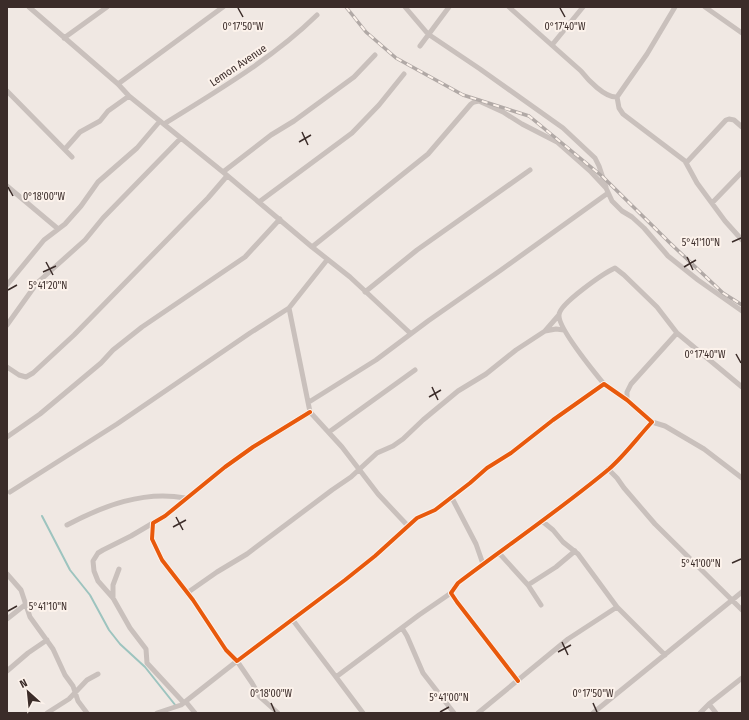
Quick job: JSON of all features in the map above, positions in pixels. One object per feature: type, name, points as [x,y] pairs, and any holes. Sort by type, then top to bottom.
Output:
[{"type":"street","points":[[29,7],[118,84],[129,96],[280,219],[410,333]]},
{"type":"street","points":[[64,38],[107,7]]},
{"type":"street","points":[[118,84],[223,7]]},
{"type":"street","points":[[405,7],[428,34],[563,128],[595,158],[612,201],[644,228],[668,256],[742,312]]},
{"type":"street","points":[[420,46],[449,7]]},
{"type":"street","points":[[508,7],[581,71],[589,80],[612,98],[617,97]]},
{"type":"street","points":[[552,45],[583,7]]},
{"type":"street","points":[[675,7],[647,54],[617,97],[619,108],[623,114],[686,163],[697,183],[725,221],[742,240]]},
{"type":"street","points":[[705,7],[742,33]]},
{"type":"street","name":"Lemon Avenue","points":[[7,285],[44,240],[57,228],[65,224],[98,182],[137,148],[162,123],[265,59],[297,35],[317,15]]},
{"type":"street","points":[[7,367],[19,375],[26,377],[33,373],[79,329],[208,198],[225,174],[271,136],[354,77],[375,55]]},
{"type":"street","points":[[259,202],[352,133],[379,105],[404,74]]},
{"type":"street","points":[[7,91],[72,157]]},
{"type":"street","points":[[64,149],[80,132],[100,121],[108,110],[129,96]]},
{"type":"street","points":[[312,247],[428,154],[470,104],[479,101],[503,112],[522,124],[557,142],[591,172],[607,190]]},
{"type":"street","points":[[686,163],[726,120],[734,120],[742,127]]},
{"type":"street","points":[[7,325],[37,283],[84,240],[101,220],[181,138]]},
{"type":"street","points":[[365,292],[413,252],[530,170]]},
{"type":"street","points":[[712,203],[742,172]]},
{"type":"street","points":[[7,186],[57,228]]},
{"type":"street","points":[[309,402],[360,370],[410,333],[501,270],[607,190]]},
{"type":"street","points":[[7,437],[40,414],[101,363],[113,350],[142,327],[245,257],[280,219]]},
{"type":"street","points":[[10,492],[117,424],[289,308],[327,260]]},
{"type":"street","points":[[187,593],[217,572],[248,554],[360,469],[377,454],[403,439],[458,391],[486,374],[516,350],[545,331],[558,316],[560,310],[566,303],[615,268],[618,269],[638,288],[677,333],[742,386]]},
{"type":"street","points":[[289,308],[310,412],[360,469],[378,494],[408,526]]},
{"type":"street","points":[[558,316],[564,330],[604,384],[627,400],[652,422],[665,426],[704,449],[742,478]]},
{"type":"street","points":[[545,331],[556,329],[564,330]]},
{"type":"street","points":[[620,396],[627,392],[635,379],[677,333]]},
{"type":"street","points":[[329,432],[415,370]]},
{"type":"street","points":[[157,713],[174,708],[185,702],[376,556],[417,518],[435,510],[452,498],[487,468],[511,454],[553,420],[604,384]]},
{"type":"street","points":[[627,392],[627,400]]},
{"type":"street","points":[[195,713],[147,663],[146,649],[130,628],[113,598],[98,581],[94,571],[93,561],[98,553],[165,516],[185,498],[243,454],[310,412]]},
{"type":"street","points":[[336,677],[451,593],[458,582],[542,521],[608,469],[630,448],[652,422]]},
{"type":"street","points":[[608,469],[654,524],[742,610]]},
{"type":"street","points":[[67,525],[82,517],[131,498],[144,496],[185,498]]},
{"type":"street","points":[[452,498],[476,544],[483,564]]},
{"type":"street","points":[[542,521],[578,554],[617,607],[665,654]]},
{"type":"street","points":[[153,523],[152,539],[162,560],[187,593],[226,650],[237,662],[260,697],[278,713]]},
{"type":"street","points":[[528,585],[560,564],[575,551]]},
{"type":"street","points":[[499,553],[528,585],[541,605]]},
{"type":"street","points":[[113,598],[113,585],[119,569]]},
{"type":"street","points":[[7,574],[21,590],[30,617],[56,655],[65,675],[73,686],[78,702],[87,713]]},
{"type":"street","points":[[593,713],[742,592]]},
{"type":"street","points":[[451,593],[518,681]]},
{"type":"street","points":[[7,619],[26,604]]},
{"type":"street","points":[[478,713],[568,639],[617,607]]},
{"type":"street","points":[[292,619],[363,713]]},
{"type":"street","points":[[402,628],[423,673],[454,713]]},
{"type":"street","points":[[7,671],[28,652],[47,640]]},
{"type":"street","points":[[47,713],[75,693],[87,680],[98,674]]},
{"type":"street","points":[[700,713],[742,678]]},
{"type":"street","points":[[709,704],[716,713]]},
{"type":"waterway","points":[[42,516],[70,570],[90,595],[109,630],[120,644],[145,667],[176,706]]},
{"type":"railway","points":[[346,7],[366,32],[396,58],[463,95],[529,116],[603,177],[723,293],[742,305]]},
{"type":"cycle path","points":[[310,412],[253,447],[225,467],[165,516],[153,523],[152,539],[162,560],[193,600],[226,650],[237,661],[345,580],[375,556],[417,518],[435,510],[487,468],[511,453],[553,420],[604,384],[627,400],[652,422],[615,464],[553,513],[458,583],[451,593],[518,681]]}]
